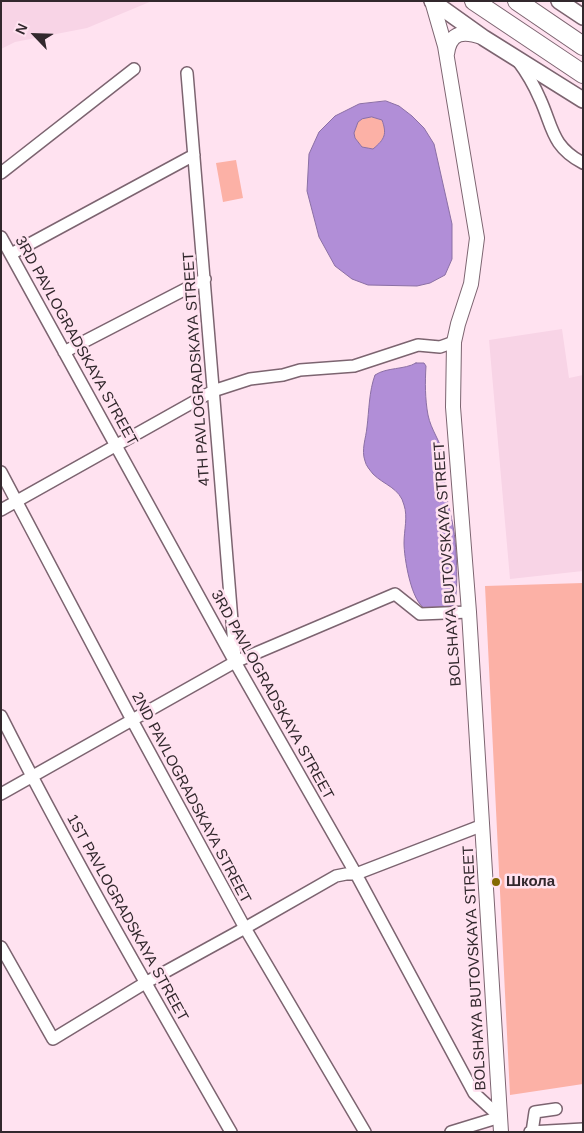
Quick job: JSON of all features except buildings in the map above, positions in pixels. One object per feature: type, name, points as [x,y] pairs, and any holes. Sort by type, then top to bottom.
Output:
[{"type":"main road","points":[[432,1],[484,38],[583,100]]},
{"type":"main road","points":[[474,1],[583,74]]},
{"type":"main road","points":[[517,1],[581,45]]},
{"type":"main road","points":[[559,1],[583,17]]},
{"type":"street","name":"BOLSHAYA BUTOVSKAYA STREET","points":[[432,1],[447,57],[477,238],[471,284],[454,342],[453,407],[469,612],[501,1132]]},
{"type":"street","points":[[447,57],[448,46],[452,39],[461,33],[471,33],[484,38]]},
{"type":"street","points":[[515,58],[525,71],[540,99],[557,142],[583,163]]},
{"type":"street","points":[[1,173],[134,69]]},
{"type":"street","name":"4TH PAVLOGRADSKAYA STREET","points":[[187,73],[235,662]]},
{"type":"street","points":[[11,254],[194,155]]},
{"type":"street","name":"3RD PAVLOGRADSKAYA STREET","points":[[1,237],[235,662],[356,874],[474,1093],[500,1117]]},
{"type":"street","points":[[64,352],[205,279]]},
{"type":"street","points":[[1,510],[213,391],[250,380],[283,375],[300,370],[354,366],[418,345],[440,347],[454,342]]},
{"type":"street","name":"2ND PAVLOGRADSKAYA STREET","points":[[1,472],[132,720],[245,928],[365,1132]]},
{"type":"street","points":[[1,794],[235,662],[395,594],[420,614],[469,612]]},
{"type":"street","name":"1ST PAVLOGRADSKAYA STREET","points":[[1,716],[32,777],[231,1132]]},
{"type":"street","points":[[1,946],[53,1039],[146,983],[336,876],[356,874],[482,825]]},
{"type":"street","points":[[556,1109],[535,1112],[531,1132],[583,1129]]},
{"type":"street","points":[[451,1132],[500,1117]]},
{"type":"shaded area","points":[[1,1],[152,1],[87,28],[15,42],[1,49]]},
{"type":"shaded area","points":[[386,101],[399,106],[424,128],[434,144],[452,224],[452,259],[445,275],[430,283],[417,286],[368,285],[352,279],[335,266],[319,237],[307,191],[309,154],[319,132],[335,116],[359,104]],"holes":[[[372,117],[382,120],[385,133],[380,142],[373,149],[362,147],[355,138],[354,133],[358,122]]]},
{"type":"shaded area","points":[[372,117],[382,120],[385,133],[373,149],[362,147],[355,138],[354,133],[358,122]]},
{"type":"shaded area","points":[[236,160],[243,198],[223,202],[216,163]]},
{"type":"shaded area","points":[[562,329],[569,378],[583,375],[583,571],[510,579],[489,340]]},
{"type":"shaded area","points":[[416,363],[424,363],[426,366],[426,403],[428,415],[444,457],[445,488],[455,538],[456,594],[452,607],[443,610],[426,609],[416,598],[409,579],[405,558],[406,514],[402,499],[373,474],[366,465],[364,457],[370,394],[375,375]]},
{"type":"shaded area","points":[[583,583],[583,1084],[510,1095],[485,586]]},
{"type":"place","name":"Школа","points":[[496,882]]}]
